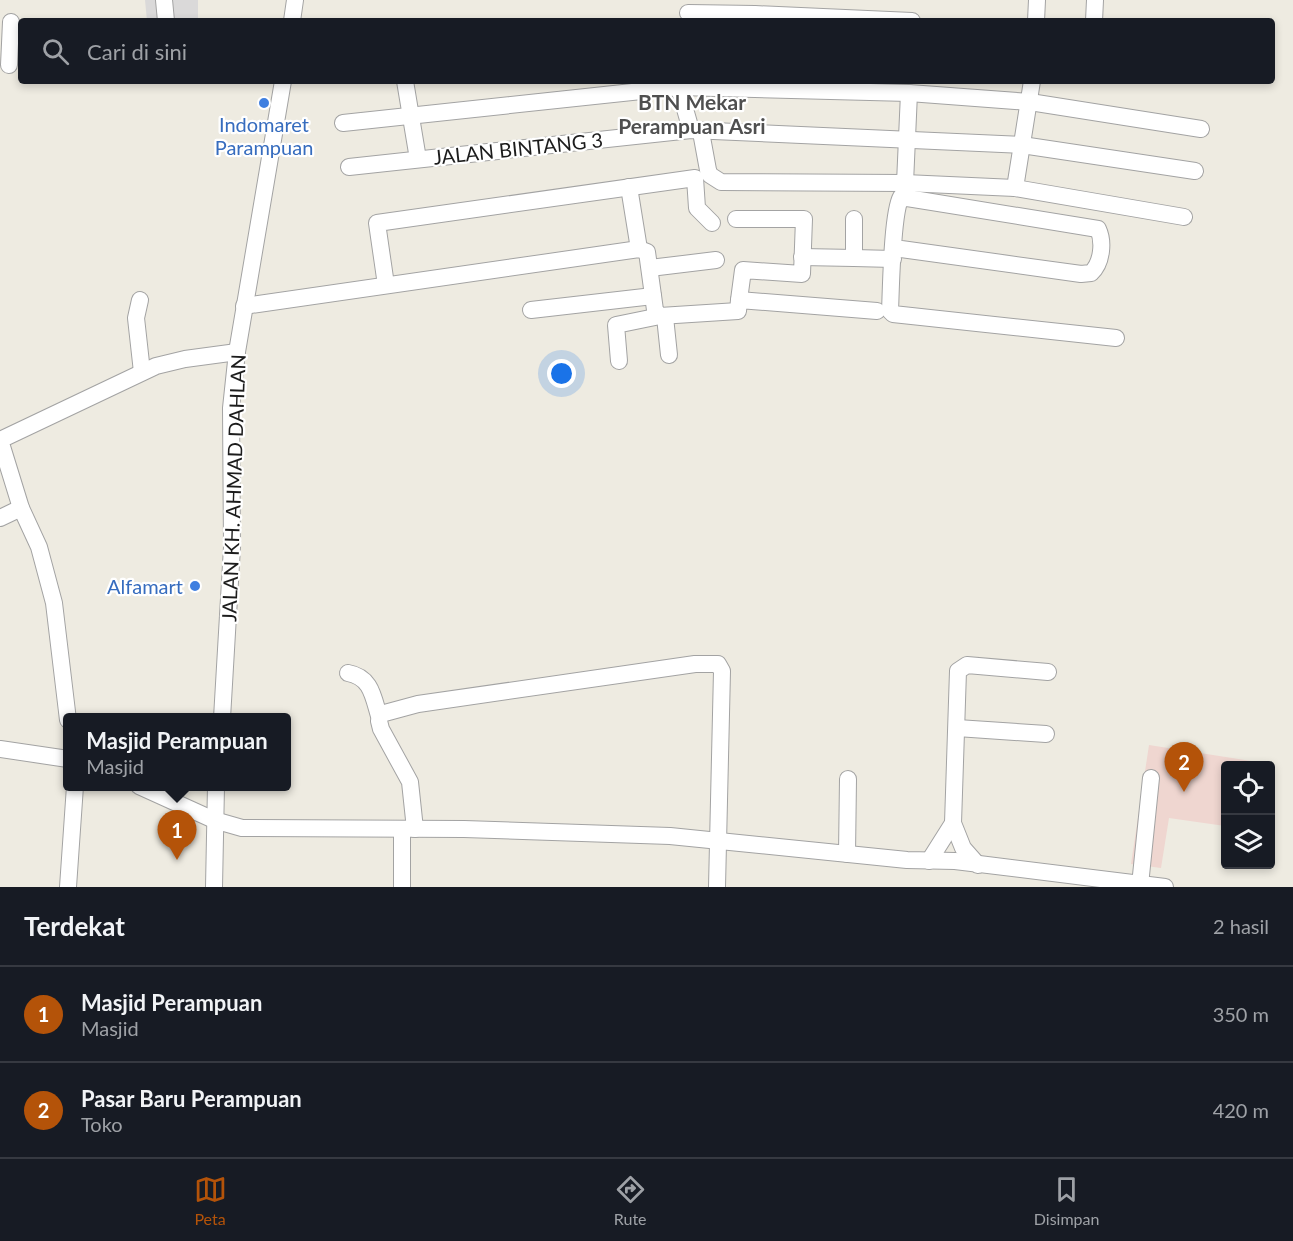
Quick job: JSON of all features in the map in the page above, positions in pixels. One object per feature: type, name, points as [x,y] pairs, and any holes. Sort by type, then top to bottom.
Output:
[{"type":"street","points":[[164,0],[166,18]]},
{"type":"street","points":[[293,18],[296,0]]},
{"type":"street","points":[[1036,18],[1037,0]]},
{"type":"street","points":[[1094,18],[1095,0]]},
{"type":"street","points":[[688,11],[755,7],[878,18]]},
{"type":"street","points":[[9,65],[11,22]]},
{"type":"street","name":"JALAN KH. AHMAD DAHLAN","points":[[222,713],[232,547],[231,408],[244,306],[282,84]]},
{"type":"street","points":[[406,84],[417,159]]},
{"type":"street","points":[[678,84],[708,170],[714,179],[721,182],[904,183],[1015,188],[1184,217]]},
{"type":"street","points":[[343,123],[678,84],[909,93],[1030,102],[1201,129]]},
{"type":"street","points":[[1015,188],[1032,84]]},
{"type":"street","points":[[904,183],[909,93]]},
{"type":"street","name":"JALAN BINTANG 3","points":[[349,167],[696,131],[1022,145],[1195,171]]},
{"type":"street","points":[[386,285],[377,223],[695,178],[697,208],[712,223]]},
{"type":"street","points":[[629,187],[639,249]]},
{"type":"street","points":[[802,257],[854,258],[894,254],[1081,274],[1091,273],[1099,262],[1101,236],[1095,228],[908,196],[901,197],[899,202],[894,254],[890,311],[893,314],[1116,338]]},
{"type":"street","points":[[619,361],[616,325],[662,316],[738,312],[743,270],[802,274],[804,219],[736,219]]},
{"type":"street","points":[[854,219],[854,258]]},
{"type":"street","points":[[244,306],[639,249],[647,252],[656,314],[662,316]]},
{"type":"street","points":[[650,268],[716,261]]},
{"type":"street","points":[[531,310],[654,296]]},
{"type":"street","points":[[140,300],[137,329],[142,372]]},
{"type":"street","points":[[739,300],[877,312]]},
{"type":"street","points":[[662,316],[669,355]]},
{"type":"street","points":[[67,713],[54,603],[39,547],[21,508],[0,440],[142,372],[185,358],[237,352]]},
{"type":"street","points":[[0,518],[21,508]]},
{"type":"street","points":[[380,717],[391,710],[418,704],[695,664],[718,664],[722,671],[717,887]]},
{"type":"street","points":[[978,865],[963,848],[953,823],[960,668],[967,665],[1048,672]]},
{"type":"street","points":[[348,673],[360,675],[367,682],[380,717],[381,729],[410,782],[402,887]]},
{"type":"street","points":[[957,728],[1046,734]]},
{"type":"street","points":[[0,749],[63,758]]},
{"type":"street","points":[[1130,885],[1151,778]]},
{"type":"street","points":[[847,854],[849,779]]},
{"type":"street","points":[[68,887],[75,791]]},
{"type":"street","points":[[150,791],[214,820],[242,828],[602,832],[719,840],[978,865],[1130,885],[1165,887]]},
{"type":"street","points":[[214,887],[216,791]]},
{"type":"street","points":[[929,861],[953,823]]},
{"type":"shaded area","points":[[145,0],[198,0],[198,18],[147,18]]},
{"type":"shaded area","points":[[1149,745],[1251,761],[1221,761],[1221,825],[1169,818],[1161,868],[1131,864]]},
{"type":"place","name":"Indomaret Parampuan","points":[[264,103]]},
{"type":"place","name":"Alfamart","points":[[195,586]]},
{"type":"place","name":"Pasar Baru Perampuan","points":[[1184,792]]},
{"type":"place","name":"Masjid Perampuan","points":[[177,860]]},
{"type":"district","name":"BTN Mekar Perampuan Asri","points":[[692,113]]}]
